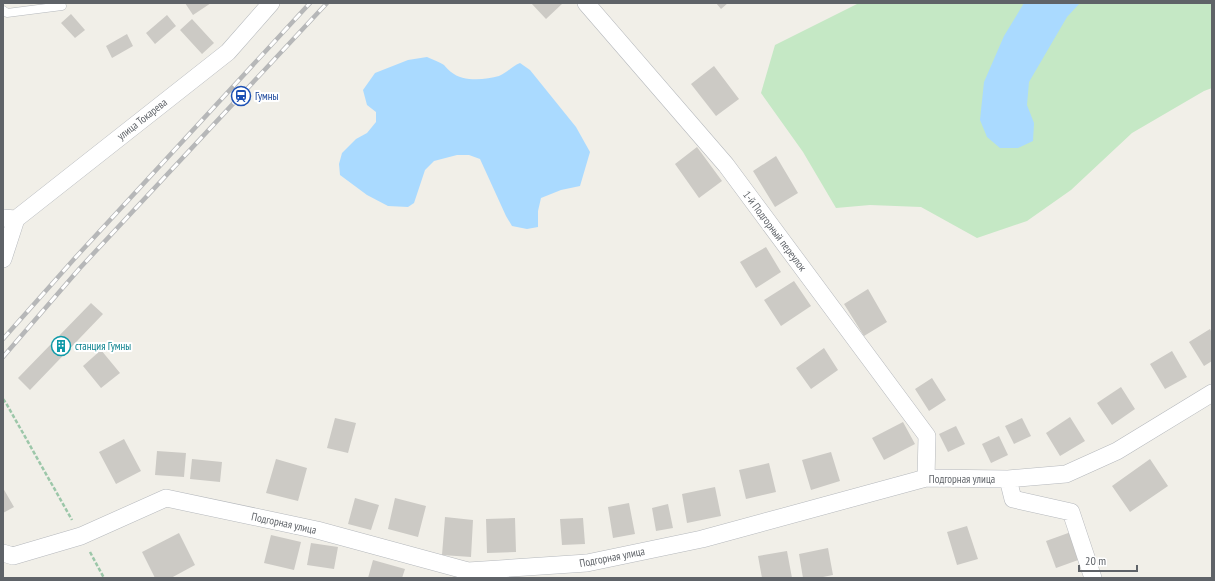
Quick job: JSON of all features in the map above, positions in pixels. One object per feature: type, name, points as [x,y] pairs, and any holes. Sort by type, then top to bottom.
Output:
[{"type":"street","name":"улица Токарева","points":[[10,218],[228,52],[271,3]]},
{"type":"street","name":"1-й Подгорный переулок","points":[[586,3],[726,165],[927,436],[926,478]]},
{"type":"street","points":[[3,259],[10,218]]},
{"type":"street","name":"Подгорная улица","points":[[3,553],[13,556],[81,536],[166,498],[317,530],[469,575],[586,563],[702,539],[926,478],[1008,479],[1066,474],[1117,451],[1212,394]]},
{"type":"street","points":[[1008,479],[1013,498],[1071,512],[1093,578]]},
{"type":"lane","points":[[3,10],[7,13],[62,6]]},
{"type":"path","points":[[3,399],[104,578]]},
{"type":"green space","points":[[859,3],[1212,3],[1212,88],[1204,91],[1132,133],[1071,190],[1027,221],[977,238],[921,207],[870,205],[836,208],[803,152],[761,93],[775,45]]},
{"type":"water","points":[[1024,3],[1080,3],[1067,17],[1029,82],[1027,105],[1034,123],[1033,141],[1018,148],[1000,148],[987,137],[980,120],[984,82],[1004,36]]},
{"type":"water","points":[[427,57],[444,65],[456,75],[468,79],[499,76],[520,63],[530,70],[576,127],[590,152],[580,186],[561,190],[541,198],[538,211],[538,227],[527,229],[512,226],[480,159],[469,155],[457,155],[434,161],[425,170],[414,203],[408,207],[388,206],[367,195],[340,175],[339,164],[342,153],[356,139],[367,133],[376,122],[376,112],[367,105],[363,90],[375,73],[408,60]]},
{"type":"building","points":[[185,3],[211,3],[193,15]]},
{"type":"building","points":[[531,3],[563,3],[546,19]]},
{"type":"building","points":[[716,3],[728,3],[721,9]]},
{"type":"building","points":[[71,14],[85,30],[75,38],[61,23]]},
{"type":"building","points":[[167,15],[176,26],[155,44],[146,33]]},
{"type":"building","points":[[192,19],[214,43],[202,54],[180,30]]},
{"type":"building","points":[[127,34],[133,46],[112,58],[106,46]]},
{"type":"building","points":[[714,66],[739,99],[716,116],[691,84]]},
{"type":"building","points":[[697,147],[722,181],[699,198],[675,164]]},
{"type":"building","points":[[776,156],[798,193],[775,207],[753,171]]},
{"type":"building","points":[[766,247],[781,272],[756,288],[740,262]]},
{"type":"building","points":[[794,281],[811,306],[781,326],[764,300]]},
{"type":"building","points":[[868,289],[887,322],[864,336],[844,304]]},
{"type":"building","name":"станция Гумны","points":[[91,303],[103,314],[30,390],[18,378]]},
{"type":"building","points":[[1210,329],[1212,333],[1212,361],[1204,366],[1189,342]]},
{"type":"building","points":[[824,348],[838,370],[811,389],[796,368]]},
{"type":"building","points":[[101,350],[120,373],[101,388],[83,366]]},
{"type":"building","points":[[1172,351],[1187,377],[1165,389],[1150,364]]},
{"type":"building","points":[[932,378],[946,400],[929,411],[915,389]]},
{"type":"building","points":[[1121,387],[1135,409],[1112,425],[1097,403]]},
{"type":"building","points":[[1070,417],[1085,441],[1060,456],[1046,433]]},
{"type":"building","points":[[335,418],[356,423],[348,453],[327,448]]},
{"type":"building","points":[[1022,418],[1031,436],[1014,444],[1005,426]]},
{"type":"building","points":[[903,422],[915,444],[884,460],[872,438]]},
{"type":"building","points":[[956,426],[965,444],[948,452],[939,434]]},
{"type":"building","points":[[999,436],[1008,455],[991,463],[982,444]]},
{"type":"building","points":[[124,439],[141,471],[116,484],[99,452]]},
{"type":"building","points":[[157,451],[186,453],[184,477],[155,475]]},
{"type":"building","points":[[831,452],[840,481],[811,490],[802,460]]},
{"type":"building","points":[[192,459],[222,462],[220,482],[190,479]]},
{"type":"building","points":[[276,459],[307,468],[298,501],[266,493]]},
{"type":"building","points":[[1150,459],[1168,486],[1130,512],[1112,486]]},
{"type":"building","points":[[769,463],[776,492],[746,499],[739,470]]},
{"type":"building","points":[[715,487],[721,516],[687,523],[682,494]]},
{"type":"building","points":[[3,488],[14,507],[3,513]]},
{"type":"building","points":[[355,498],[379,505],[371,530],[348,524]]},
{"type":"building","points":[[395,498],[426,506],[418,537],[388,529]]},
{"type":"building","points":[[629,503],[635,534],[613,538],[608,507]]},
{"type":"building","points":[[668,504],[673,528],[656,531],[652,508]]},
{"type":"building","points":[[445,517],[473,520],[471,557],[442,555]]},
{"type":"building","points":[[515,518],[516,552],[487,553],[486,519]]},
{"type":"building","points":[[583,518],[585,544],[562,545],[560,519]]},
{"type":"building","points":[[967,526],[978,559],[957,565],[947,532]]},
{"type":"building","points":[[1071,532],[1081,559],[1056,568],[1046,541]]},
{"type":"building","points":[[179,533],[195,565],[171,578],[155,578],[142,552]]},
{"type":"building","points":[[271,535],[301,542],[294,570],[264,563]]},
{"type":"building","points":[[311,543],[338,547],[334,569],[307,565]]},
{"type":"building","points":[[828,548],[833,575],[818,578],[803,578],[799,554]]},
{"type":"building","points":[[787,551],[792,578],[762,578],[758,556]]},
{"type":"building","points":[[373,560],[405,569],[402,578],[368,578]]},
{"type":"railway","points":[[3,339],[75,258],[310,3]]},
{"type":"railway","points":[[3,357],[80,268],[327,3]]},
{"type":"place","name":"Гумны","points":[[241,96]]},
{"type":"place","name":"станция Гумны","points":[[61,346]]}]
